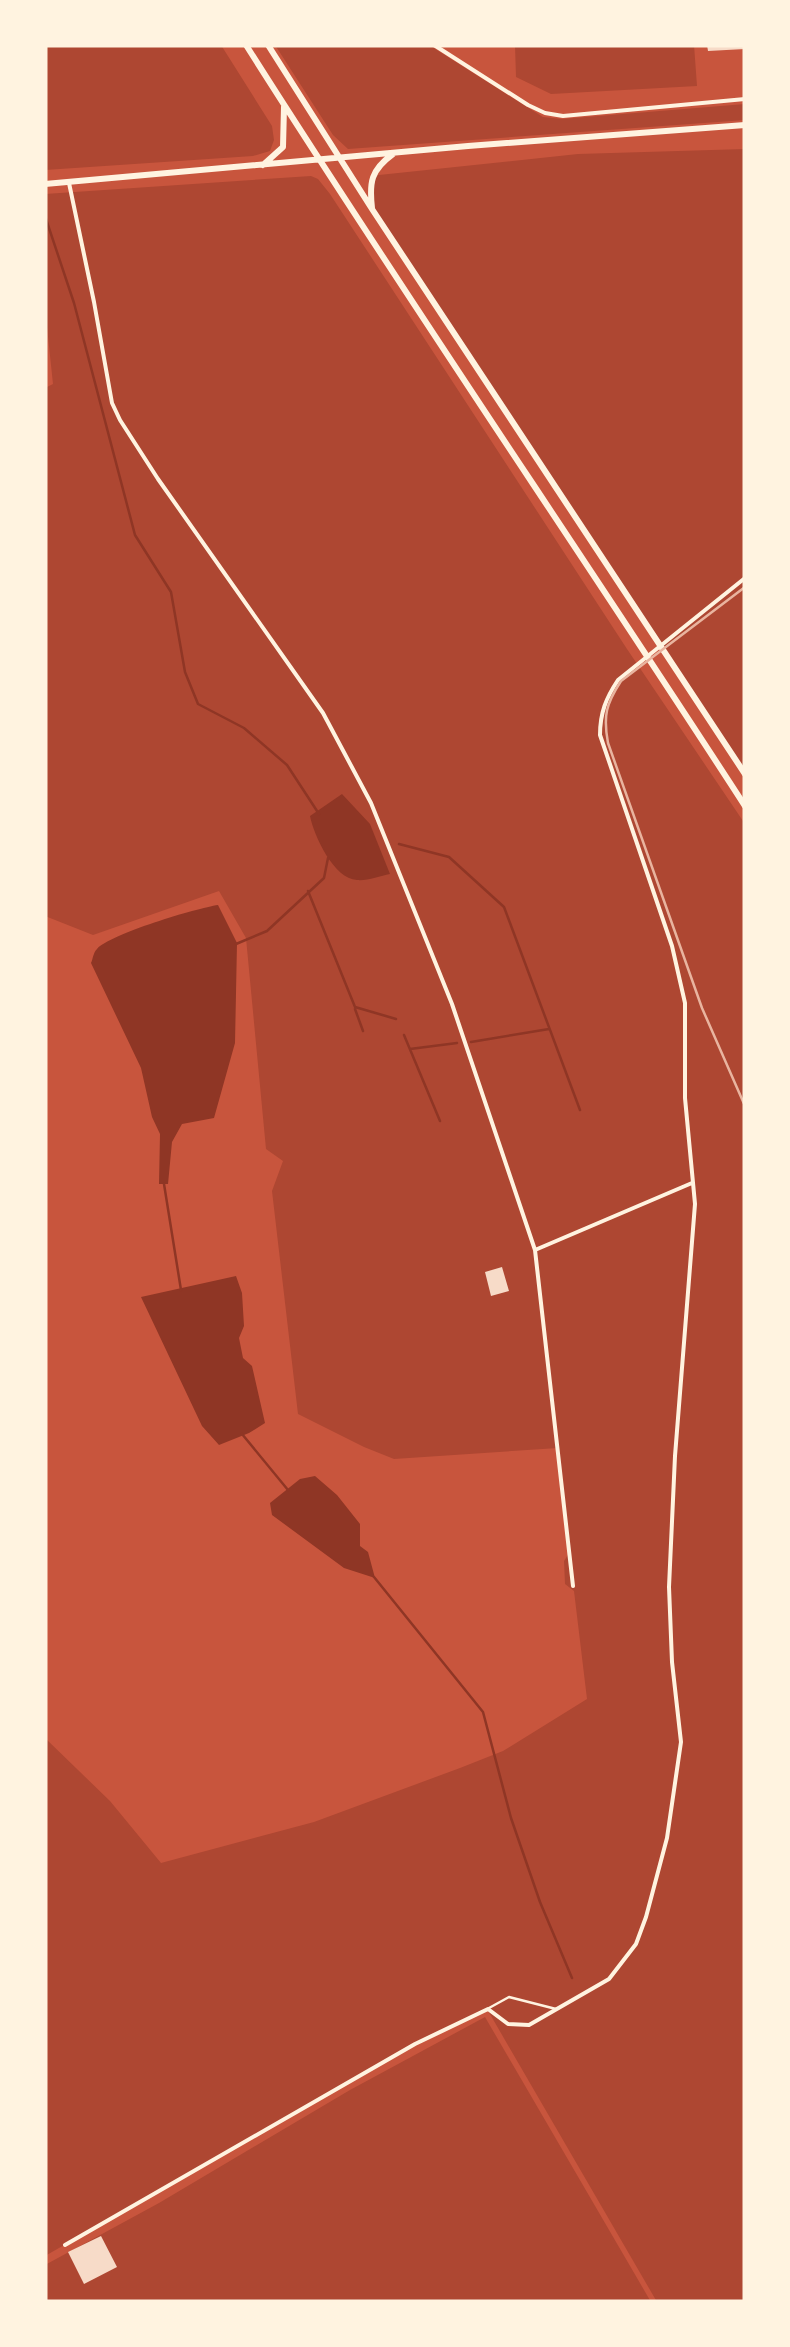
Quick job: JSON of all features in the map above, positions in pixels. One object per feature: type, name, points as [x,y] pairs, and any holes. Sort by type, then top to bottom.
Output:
[{"type":"main road","points":[[246,45],[745,806]]},
{"type":"main road","points":[[268,45],[745,774]]},
{"type":"main road","points":[[262,166],[283,147],[284,106]]},
{"type":"main road","points":[[45,184],[745,125]]},
{"type":"main road","points":[[372,209],[374,173],[394,154]]},
{"type":"street","points":[[434,45],[544,113],[564,116],[745,99]]},
{"type":"street","points":[[68,182],[112,403],[158,480],[324,713],[371,804],[452,1004],[535,1250],[573,1586]]},
{"type":"street","points":[[65,2245],[415,2044],[488,2009],[508,2024],[529,2024],[558,2010],[610,1979],[636,1944],[667,1838],[681,1742],[672,1662],[670,1587],[675,1456],[695,1204],[685,1098],[685,1003],[672,946],[600,734],[600,723],[607,697],[618,680],[745,578]]},
{"type":"street","points":[[535,1250],[693,1183]]},
{"type":"lane","points":[[488,2009],[508,1997],[558,2010]]},
{"type":"shaded area","points":[[45,45],[221,45],[272,126],[274,140],[270,151],[253,156],[45,170]]},
{"type":"shaded area","points":[[275,45],[429,45],[543,117],[562,119],[745,104],[745,120],[348,149],[333,135]]},
{"type":"shaded area","points":[[515,45],[694,45],[697,86],[551,94],[516,77]]},
{"type":"shaded area","points":[[745,149],[745,774],[372,209],[374,173],[578,154]]},
{"type":"shaded area","points":[[311,176],[330,194],[745,824],[745,2302],[657,2302],[487,2009],[415,2044],[45,2256],[45,1738],[110,1801],[161,1863],[314,1822],[460,1768],[503,1751],[587,1699],[574,1591],[565,1584],[564,1561],[569,1553],[558,1448],[394,1459],[298,1414],[272,1191],[283,1161],[266,1149],[246,938],[219,891],[93,935],[45,916],[45,388],[53,384],[45,308],[45,194]]},
{"type":"shaded area","points":[[342,794],[370,824],[390,874],[365,880],[349,878],[326,855],[310,816]]},
{"type":"shaded area","points":[[218,905],[237,943],[235,1043],[214,1118],[182,1124],[172,1142],[168,1184],[159,1184],[160,1134],[141,1068],[91,963],[97,949],[118,936]]},
{"type":"shaded area","points":[[236,1276],[242,1293],[244,1326],[239,1338],[243,1358],[252,1366],[265,1423],[219,1445],[202,1426],[141,1297]]},
{"type":"shaded area","points":[[315,1476],[337,1495],[360,1524],[360,1546],[368,1552],[375,1578],[344,1568],[272,1515],[270,1503],[300,1479]]},
{"type":"shaded area","points":[[485,2017],[651,2302],[45,2302],[45,2265]]},
{"type":"building","points":[[707,45],[745,45],[745,49],[708,51]]},
{"type":"building","points":[[502,1267],[509,1291],[491,1296],[485,1272]]},
{"type":"building","points":[[101,2236],[117,2267],[84,2284],[68,2252]]},
{"type":"waterway","points":[[45,216],[74,303],[135,535],[171,592],[185,672],[198,704],[244,728],[287,765],[319,814]]},
{"type":"waterway","points":[[399,844],[449,857],[504,907],[580,1110]]},
{"type":"waterway","points":[[236,944],[267,931],[324,878],[328,858]]},
{"type":"waterway","points":[[308,891],[355,1007],[396,1019]]},
{"type":"waterway","points":[[355,1009],[363,1031]]},
{"type":"waterway","points":[[471,1042],[549,1029]]},
{"type":"waterway","points":[[404,1035],[440,1121]]},
{"type":"waterway","points":[[410,1049],[457,1043]]},
{"type":"waterway","points":[[164,1184],[181,1290]]},
{"type":"waterway","points":[[242,1434],[288,1490]]},
{"type":"waterway","points":[[374,1577],[483,1712],[511,1818],[572,1978]]},
{"type":"tram line","points":[[745,587],[621,681],[609,704],[606,725],[608,743],[702,1008],[745,1106]]}]
